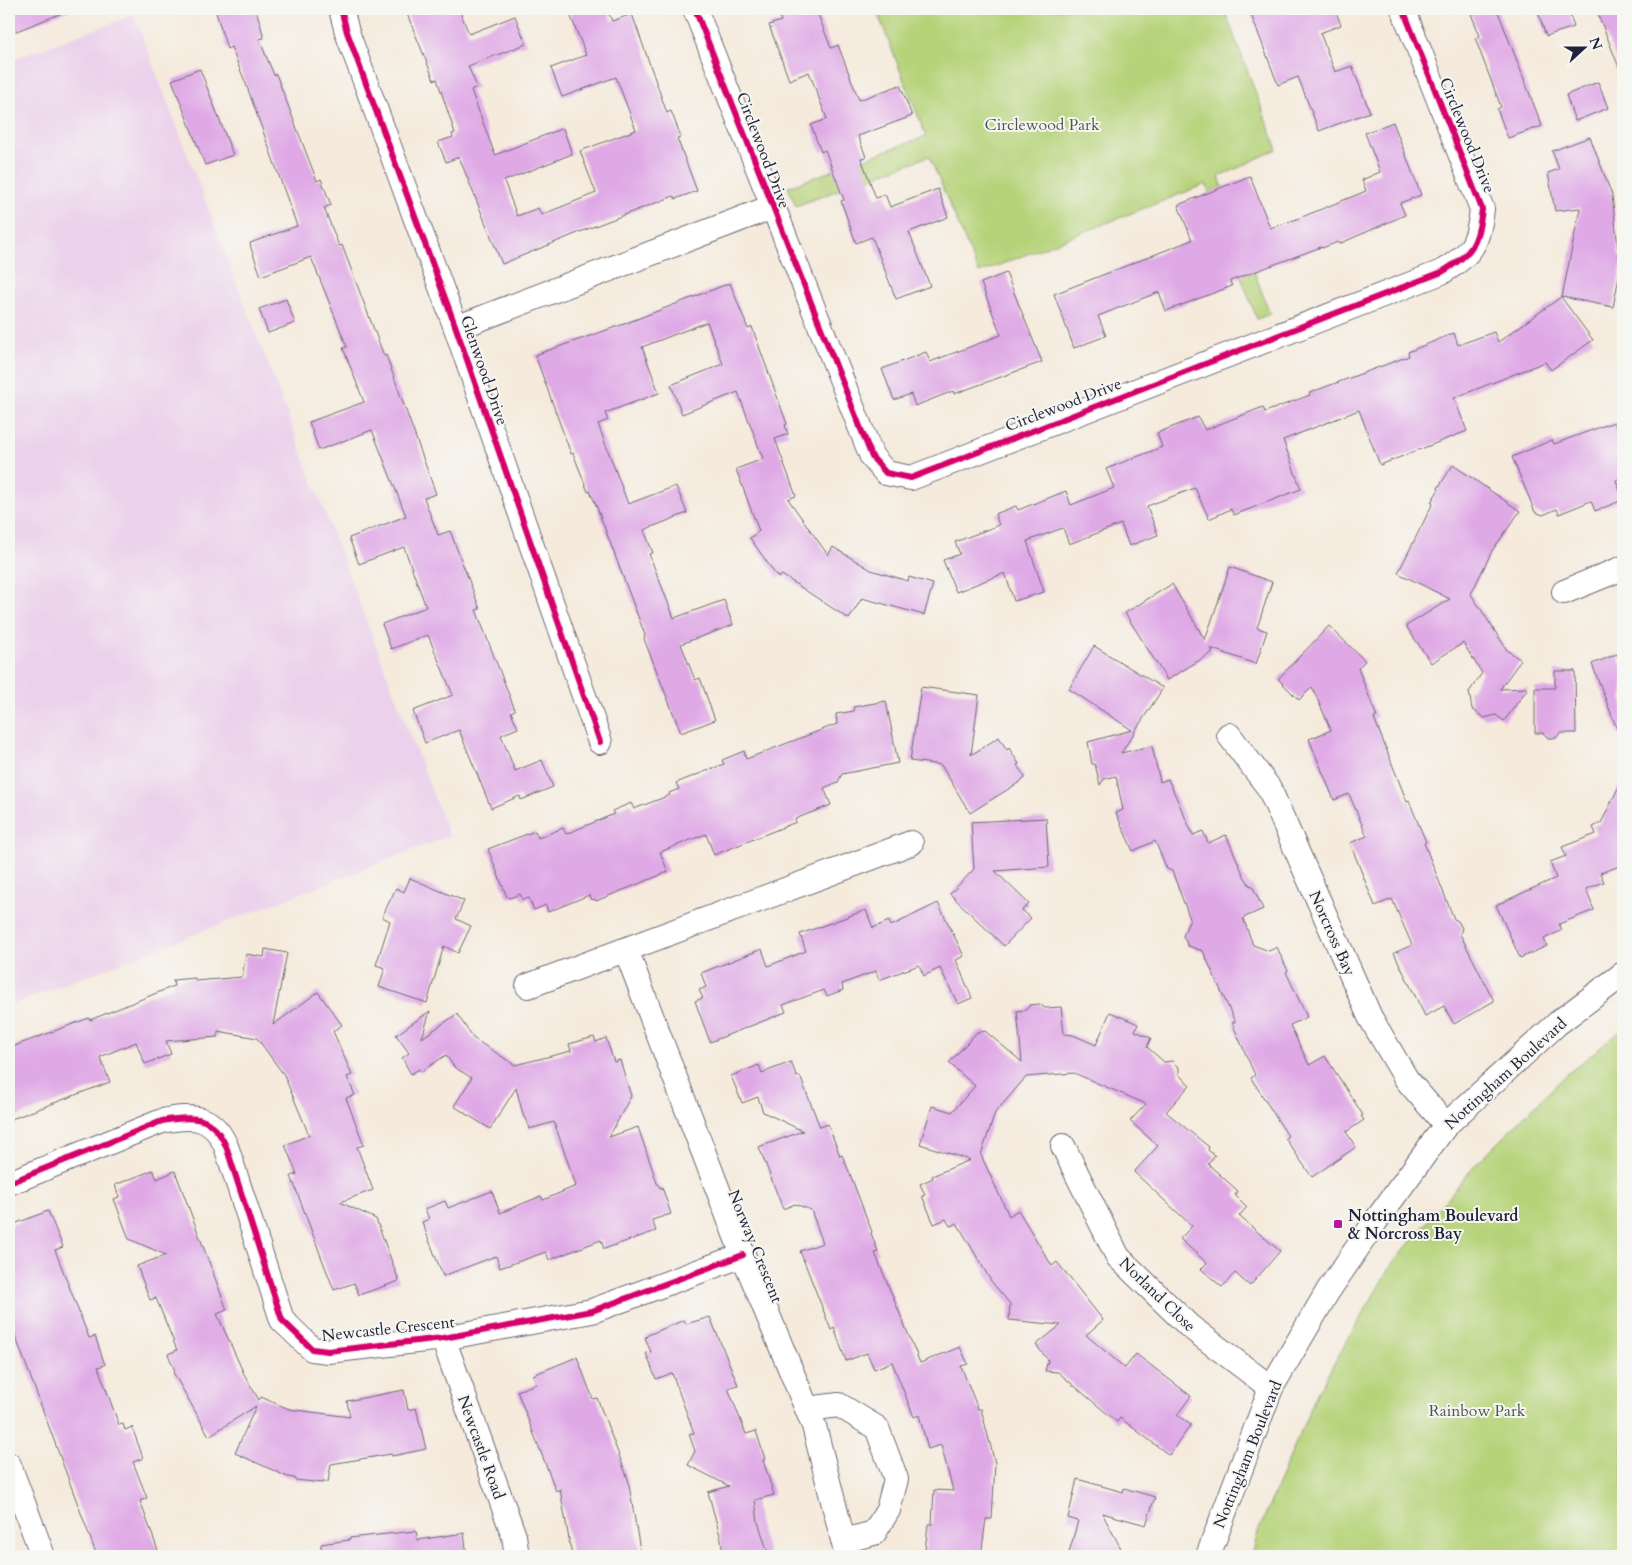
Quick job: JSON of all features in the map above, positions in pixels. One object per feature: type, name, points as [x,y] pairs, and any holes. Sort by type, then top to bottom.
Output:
[{"type":"street","name":"Glenwood Drive","points":[[341,9],[347,32],[456,328],[600,742]]},
{"type":"street","name":"Circlewood Drive","points":[[695,9],[872,457],[886,473],[911,478],[1442,272],[1464,259],[1479,232],[1482,209],[1403,9]]},
{"type":"street","name":"Circlewood Drive","points":[[456,328],[772,207]]},
{"type":"street","points":[[1564,592],[1623,568]]},
{"type":"street","name":"Norcross Bay","points":[[1229,735],[1269,788],[1370,1017],[1407,1080],[1446,1125]]},
{"type":"street","points":[[528,986],[911,843]]},
{"type":"street","name":"Norway Crescent","points":[[626,950],[743,1255],[814,1426],[844,1549],[874,1533],[888,1510],[896,1479],[877,1428],[839,1404],[807,1409]]},
{"type":"street","name":"Nottingham Boulevard","points":[[1208,1556],[1271,1388],[1328,1291],[1446,1125],[1558,1024],[1623,974]]},
{"type":"street","name":"Newcastle Crescent","points":[[9,1183],[162,1121],[188,1116],[208,1122],[221,1132],[282,1320],[312,1349],[328,1351],[443,1338],[592,1311],[743,1255]]},
{"type":"street","name":"Norland Close","points":[[1062,1146],[1118,1257],[1188,1326],[1271,1388]]},
{"type":"street","name":"Newcastle Road","points":[[443,1338],[514,1536],[517,1556]]},
{"type":"street","points":[[9,1465],[44,1556]]},
{"type":"shaded area","points":[[134,15],[449,836],[9,1006],[9,61]]},
{"type":"green space","name":"Circlewood Park","points":[[876,9],[1224,9],[1277,149],[1219,177],[1270,314],[1257,319],[1206,184],[979,273],[929,156],[796,206],[788,187],[926,136]]},
{"type":"green space","name":"Rainbow Park","points":[[1623,1029],[1623,1556],[1252,1556],[1258,1532],[1317,1393],[1391,1265],[1477,1163],[1566,1075]]},
{"type":"building","points":[[9,9],[70,9],[70,10],[9,34]]},
{"type":"building","points":[[215,9],[254,9],[257,13],[264,38],[259,39],[274,75],[276,74],[317,181],[321,179],[331,205],[324,208],[339,246],[342,245],[384,356],[386,355],[436,494],[424,498],[438,535],[450,531],[480,609],[476,610],[515,710],[511,712],[518,728],[501,735],[515,771],[542,760],[553,787],[521,800],[520,796],[491,808],[459,730],[425,743],[413,711],[453,695],[428,635],[391,649],[382,624],[426,607],[404,547],[359,564],[349,538],[406,516],[372,430],[319,450],[309,422],[364,402],[343,348],[347,347],[311,257],[261,276],[250,243],[297,226],[246,84],[231,47],[227,49]]},
{"type":"building","points":[[405,9],[459,9],[469,34],[515,16],[526,44],[468,66],[477,87],[471,90],[495,155],[563,128],[572,154],[504,181],[517,216],[538,208],[541,215],[596,193],[580,151],[636,130],[616,77],[562,97],[551,68],[586,55],[568,9],[607,9],[612,21],[632,14],[667,113],[671,111],[681,137],[677,138],[697,191],[675,199],[674,196],[502,264],[459,157],[446,162],[438,142],[453,137],[452,134],[455,133],[437,79],[434,80]]},
{"type":"building","points":[[777,9],[816,9],[831,48],[838,45],[859,100],[900,85],[912,116],[858,136],[866,157],[861,158],[876,198],[885,194],[890,207],[938,189],[948,217],[909,232],[930,286],[896,299],[872,237],[856,243],[841,201],[844,200],[825,150],[821,152],[811,125],[827,119],[809,72],[789,80],[769,25],[781,21]]},
{"type":"building","points":[[1249,9],[1335,9],[1341,25],[1320,33],[1335,72],[1352,66],[1370,112],[1319,131],[1298,77],[1278,85]]},
{"type":"building","points":[[1469,9],[1497,9],[1542,126],[1508,138],[1497,109],[1501,107],[1475,38],[1480,36]]},
{"type":"building","points":[[1537,9],[1568,9],[1574,27],[1546,36]]},
{"type":"building","points":[[1612,9],[1623,9],[1622,75],[1598,14]]},
{"type":"building","points":[[200,69],[233,155],[205,165],[172,80]]},
{"type":"building","points":[[1598,82],[1608,108],[1575,121],[1566,95]]},
{"type":"building","points":[[1393,122],[1421,195],[1400,203],[1405,215],[1339,244],[1338,242],[1321,247],[1230,281],[1232,286],[1166,311],[1159,292],[1098,316],[1106,336],[1074,348],[1054,294],[1192,240],[1178,205],[1250,176],[1270,228],[1297,219],[1366,191],[1362,180],[1380,172],[1365,133]]},
{"type":"building","points":[[1590,137],[1612,195],[1619,256],[1623,257],[1613,307],[1562,297],[1580,208],[1555,211],[1548,173],[1559,169],[1552,151]]},
{"type":"building","points":[[1006,273],[1042,362],[954,394],[953,391],[915,406],[911,394],[894,400],[882,369],[926,352],[930,362],[1001,335],[981,283]]},
{"type":"building","points":[[730,283],[748,329],[752,327],[787,424],[785,425],[788,434],[775,439],[796,496],[788,499],[828,555],[833,547],[871,570],[908,581],[909,577],[933,584],[924,615],[862,598],[849,619],[782,575],[778,578],[750,538],[759,531],[736,469],[763,459],[738,392],[682,414],[671,385],[723,364],[707,322],[642,347],[659,393],[605,413],[608,420],[598,424],[628,504],[676,486],[687,513],[644,530],[653,553],[649,554],[674,618],[724,600],[733,625],[681,644],[695,680],[700,678],[715,720],[681,733],[644,639],[645,635],[596,505],[590,491],[588,492],[573,453],[571,454],[535,355],[624,324]]},
{"type":"building","points":[[1561,297],[1593,340],[1551,370],[1545,362],[1454,398],[1467,431],[1380,465],[1359,410],[1283,440],[1301,489],[1234,515],[1231,509],[1209,519],[1195,488],[1147,506],[1158,535],[1129,546],[1121,524],[1069,544],[1063,528],[1027,541],[1044,592],[1014,601],[1005,573],[956,592],[943,560],[960,554],[955,542],[999,525],[995,514],[1016,506],[1018,510],[1066,491],[1071,505],[1114,488],[1106,469],[1162,447],[1157,433],[1198,417],[1205,430],[1263,407],[1265,412],[1310,395],[1309,393],[1409,356],[1408,352],[1454,333],[1458,345],[1494,332],[1498,342]]},
{"type":"building","points":[[286,299],[295,323],[268,333],[259,309]]},
{"type":"building","points":[[1614,422],[1623,446],[1623,477],[1616,480],[1623,500],[1595,511],[1591,501],[1559,514],[1557,509],[1543,515],[1535,512],[1512,457],[1552,440],[1554,444]]},
{"type":"building","points":[[1453,465],[1520,511],[1492,551],[1471,594],[1507,650],[1521,660],[1500,689],[1528,688],[1504,721],[1496,715],[1484,718],[1472,709],[1469,692],[1482,673],[1463,643],[1431,663],[1406,626],[1450,599],[1398,573],[1433,503],[1431,502],[1438,488]]},
{"type":"building","points":[[1230,567],[1272,582],[1257,628],[1267,631],[1256,664],[1210,648],[1213,652],[1167,680],[1125,613],[1172,584],[1205,640]]},
{"type":"building","points":[[1329,626],[1365,661],[1358,668],[1377,717],[1374,718],[1407,802],[1409,801],[1426,842],[1424,843],[1454,919],[1458,921],[1462,928],[1460,934],[1494,1001],[1454,1024],[1444,1006],[1425,1016],[1394,953],[1412,945],[1392,899],[1375,906],[1350,843],[1367,836],[1349,794],[1334,800],[1309,739],[1331,730],[1312,687],[1299,700],[1278,679]]},
{"type":"building","points":[[1094,646],[1163,688],[1121,753],[1152,746],[1160,782],[1168,779],[1193,835],[1203,831],[1208,843],[1226,835],[1244,876],[1250,886],[1252,885],[1263,909],[1243,918],[1253,945],[1269,951],[1277,947],[1288,971],[1286,972],[1307,1017],[1290,1025],[1309,1065],[1325,1056],[1363,1115],[1361,1116],[1364,1120],[1346,1132],[1356,1147],[1312,1177],[1285,1138],[1288,1136],[1251,1078],[1255,1075],[1232,1023],[1235,1022],[1203,951],[1188,946],[1183,936],[1190,919],[1172,871],[1167,869],[1155,841],[1133,851],[1116,813],[1123,810],[1116,776],[1104,779],[1100,785],[1095,764],[1092,764],[1088,742],[1132,730],[1069,689]]},
{"type":"building","points":[[1617,654],[1623,670],[1622,742],[1592,664]]},
{"type":"building","points":[[1555,671],[1575,671],[1576,733],[1560,733],[1556,738],[1548,738],[1543,733],[1535,733],[1535,688],[1555,688]]},
{"type":"building","points":[[921,687],[979,695],[971,755],[999,737],[1019,764],[1017,765],[1025,777],[1023,780],[970,813],[941,765],[910,761]]},
{"type":"building","points":[[886,701],[898,763],[842,774],[838,782],[824,788],[831,805],[795,819],[796,822],[714,855],[706,834],[660,852],[668,872],[596,901],[595,899],[591,900],[589,895],[548,912],[546,905],[534,910],[529,898],[523,900],[520,894],[510,898],[507,897],[488,849],[535,831],[538,838],[563,828],[566,834],[614,814],[612,811],[631,803],[634,809],[670,795],[669,793],[679,789],[676,783],[724,764],[722,760],[744,751],[746,759],[837,724],[836,714],[854,711],[853,707]]},
{"type":"building","points":[[1623,778],[1623,865],[1600,873],[1604,882],[1586,889],[1594,910],[1559,924],[1562,930],[1544,939],[1547,946],[1520,958],[1496,905],[1556,878],[1550,862],[1566,856],[1562,847],[1596,834],[1593,827],[1601,823]]},
{"type":"building","points":[[1046,818],[1049,867],[995,871],[1029,904],[1022,910],[1031,918],[1004,946],[950,894],[974,869],[971,822]]},
{"type":"building","points":[[410,878],[464,901],[456,919],[471,926],[458,953],[444,946],[427,1003],[379,987],[385,968],[376,965],[390,921],[382,917],[396,888],[404,892]]},
{"type":"building","points":[[938,903],[964,956],[956,960],[972,998],[958,1004],[940,968],[924,976],[919,965],[879,980],[876,971],[842,984],[843,990],[827,996],[824,990],[783,1005],[786,1012],[710,1042],[695,1001],[703,998],[699,990],[706,987],[701,973],[762,949],[768,966],[806,951],[800,934],[866,910],[873,928],[889,921],[891,926]]},
{"type":"building","points":[[265,949],[287,953],[273,1025],[318,992],[342,1025],[333,1031],[352,1075],[347,1077],[355,1095],[346,1098],[364,1145],[357,1147],[373,1190],[340,1202],[376,1219],[399,1281],[359,1295],[354,1283],[334,1290],[291,1176],[297,1174],[285,1145],[309,1135],[284,1075],[257,1038],[218,1031],[218,1037],[166,1041],[171,1054],[145,1064],[136,1042],[100,1057],[110,1082],[9,1120],[9,1048],[89,1018],[90,1020],[174,986],[173,980],[195,978],[195,981],[242,977],[246,954],[264,957]]},
{"type":"building","points":[[1040,1004],[1045,1008],[1061,1007],[1064,1034],[1073,1035],[1096,1045],[1110,1012],[1138,1024],[1135,1031],[1151,1038],[1147,1047],[1164,1062],[1172,1061],[1179,1068],[1179,1075],[1190,1085],[1166,1112],[1209,1147],[1208,1150],[1215,1156],[1208,1164],[1238,1191],[1235,1195],[1247,1207],[1239,1216],[1280,1251],[1250,1286],[1235,1273],[1222,1287],[1201,1269],[1207,1263],[1180,1239],[1192,1226],[1134,1172],[1158,1146],[1130,1121],[1146,1104],[1074,1073],[1026,1077],[995,1113],[981,1155],[1009,1216],[1018,1210],[1052,1266],[1057,1262],[1103,1320],[1086,1335],[1125,1368],[1136,1354],[1191,1396],[1177,1415],[1191,1425],[1169,1455],[1120,1418],[1117,1422],[1058,1372],[1045,1371],[1048,1360],[1036,1345],[1061,1325],[1009,1320],[1010,1304],[991,1281],[957,1223],[950,1226],[946,1219],[934,1224],[922,1196],[925,1195],[920,1184],[933,1178],[932,1176],[970,1160],[920,1144],[932,1106],[952,1112],[975,1086],[949,1063],[977,1032],[985,1031],[1022,1062],[1017,1011],[1026,1010],[1030,1005]]},
{"type":"building","points":[[430,1011],[422,1038],[457,1014],[473,1038],[515,1065],[571,1051],[569,1044],[594,1037],[596,1042],[606,1038],[614,1062],[620,1060],[631,1096],[609,1137],[638,1127],[657,1183],[660,1188],[662,1187],[671,1214],[652,1220],[656,1231],[604,1249],[601,1240],[549,1260],[546,1252],[500,1268],[496,1256],[443,1276],[422,1222],[429,1219],[425,1209],[445,1201],[448,1208],[492,1191],[500,1213],[541,1196],[543,1200],[576,1186],[554,1122],[529,1129],[516,1088],[490,1129],[454,1106],[472,1078],[454,1067],[446,1055],[421,1072],[419,1069],[411,1074],[402,1058],[409,1053],[396,1035]]},
{"type":"building","points":[[791,1062],[797,1077],[800,1076],[820,1127],[828,1124],[840,1156],[842,1155],[872,1232],[878,1252],[875,1253],[920,1363],[960,1347],[968,1364],[961,1366],[978,1409],[981,1409],[995,1463],[992,1519],[986,1519],[981,1556],[935,1556],[936,1553],[925,1551],[928,1524],[932,1524],[934,1490],[953,1491],[941,1445],[928,1449],[919,1415],[914,1417],[892,1362],[874,1369],[867,1353],[846,1361],[834,1328],[831,1330],[800,1251],[823,1243],[811,1210],[795,1204],[783,1209],[759,1147],[803,1131],[763,1112],[758,1097],[742,1103],[731,1076],[759,1065],[762,1073]]},
{"type":"building","points":[[153,1170],[157,1179],[175,1171],[227,1310],[217,1314],[244,1374],[259,1400],[261,1397],[289,1409],[350,1417],[347,1401],[404,1390],[408,1410],[416,1408],[426,1449],[392,1456],[391,1454],[331,1464],[328,1482],[323,1483],[295,1480],[295,1478],[288,1477],[235,1453],[256,1406],[209,1436],[173,1372],[175,1371],[168,1354],[177,1350],[156,1298],[150,1300],[137,1266],[166,1255],[129,1239],[114,1199],[119,1197],[115,1185]]},
{"type":"building","points":[[48,1211],[63,1247],[55,1250],[89,1338],[95,1336],[105,1365],[98,1367],[119,1425],[123,1424],[125,1430],[132,1427],[143,1458],[133,1462],[147,1498],[140,1501],[160,1556],[97,1556],[9,1319],[9,1226]]},
{"type":"building","points":[[710,1317],[738,1385],[728,1388],[746,1434],[756,1431],[774,1495],[755,1500],[758,1522],[769,1556],[723,1556],[721,1539],[708,1492],[729,1486],[688,1465],[695,1451],[689,1434],[694,1433],[672,1373],[656,1379],[646,1353],[651,1352],[645,1338],[648,1335],[684,1320],[686,1324]]},
{"type":"building","points":[[577,1357],[593,1399],[597,1398],[628,1479],[641,1556],[572,1556],[560,1489],[556,1491],[517,1391],[536,1384],[533,1375]]},
{"type":"building","points":[[1077,1479],[1123,1492],[1124,1488],[1155,1497],[1146,1525],[1102,1513],[1125,1556],[1068,1556],[1078,1521],[1068,1518]]},
{"type":"building","points":[[416,1531],[418,1540],[464,1533],[467,1556],[321,1556],[321,1544],[349,1540],[349,1538]]},
{"type":"cycle path","points":[[341,9],[347,32],[456,328],[600,742]]},
{"type":"cycle path","points":[[695,9],[872,457],[886,473],[911,478],[1442,272],[1467,253],[1475,240],[1482,209],[1403,9]]},
{"type":"cycle path","points":[[9,1183],[162,1121],[184,1118],[202,1120],[216,1129],[227,1149],[282,1320],[312,1349],[328,1351],[443,1338],[592,1311],[743,1255]]},
{"type":"place","name":"Nottingham Boulevard & Norcross Bay","points":[[1338,1224]]}]
